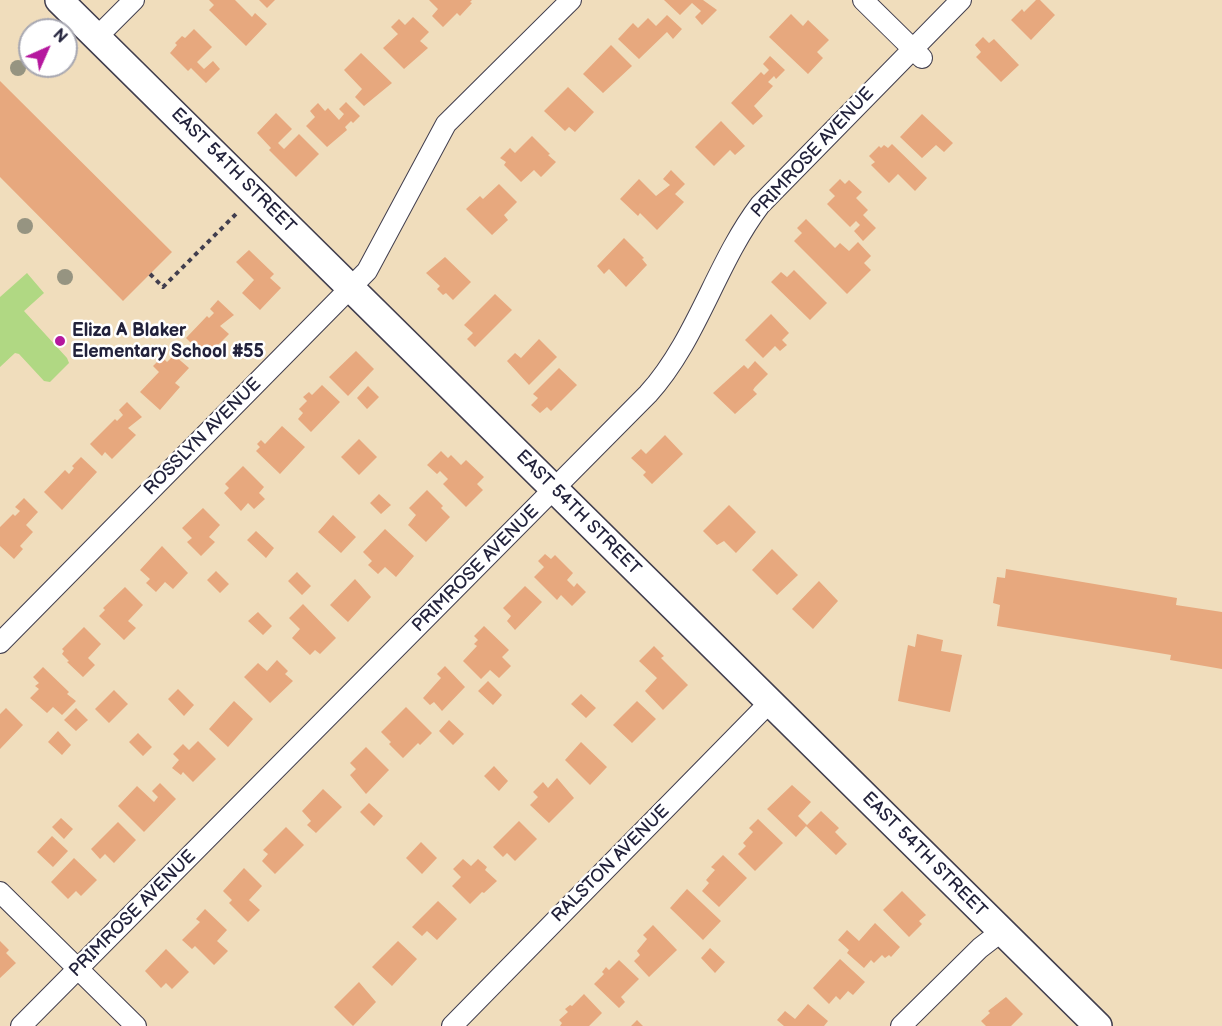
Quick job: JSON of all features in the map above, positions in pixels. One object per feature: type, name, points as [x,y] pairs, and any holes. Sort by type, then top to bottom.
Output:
[{"type":"street","name":"EAST 54TH STREET","points":[[59,0],[1098,1026]]},
{"type":"street","points":[[97,37],[134,0]]},
{"type":"street","name":"ROSSLYN AVENUE","points":[[0,643],[371,266],[447,124],[571,0]]},
{"type":"street","points":[[864,0],[917,54]]},
{"type":"street","name":"PRIMROSE AVENUE","points":[[21,1026],[555,489],[661,378],[678,353],[742,230],[760,205],[917,54],[961,0]]},
{"type":"street","name":"RALSTON AVENUE","points":[[452,1026],[770,702]]},
{"type":"street","points":[[0,892],[136,1026]]},
{"type":"street","points":[[901,1026],[980,948],[1002,931]]},
{"type":"path","points":[[150,274],[163,287],[242,208]]},
{"type":"green space","points":[[27,273],[44,293],[24,311],[69,363],[50,382],[44,381],[19,354],[15,353],[0,367],[0,297]]},
{"type":"building","points":[[209,0],[235,0],[252,17],[255,13],[267,24],[246,46],[209,10],[214,5]]},
{"type":"building","points":[[259,0],[275,0],[267,8]]},
{"type":"building","points":[[429,0],[472,0],[470,2],[472,3],[460,16],[457,13],[443,27],[432,16],[438,9]]},
{"type":"building","points":[[664,0],[703,0],[717,10],[702,25],[695,17],[701,11],[692,3],[680,15]]},
{"type":"building","points":[[1036,0],[1040,0],[1055,15],[1031,40],[1011,20],[1022,9],[1024,12]]},
{"type":"building","points":[[791,14],[803,26],[808,20],[829,40],[817,52],[823,58],[808,74],[769,37]]},
{"type":"building","points":[[667,15],[682,29],[673,39],[667,32],[639,59],[618,39],[633,23],[638,28],[648,18],[656,26]]},
{"type":"building","points":[[413,17],[429,32],[420,41],[428,48],[404,69],[383,48],[398,34],[391,27],[399,19],[405,25]]},
{"type":"building","points":[[194,29],[212,47],[197,62],[204,69],[213,61],[220,69],[206,83],[191,68],[188,71],[170,53],[182,36],[185,38]]},
{"type":"building","points":[[983,37],[989,43],[994,39],[1019,65],[1001,82],[976,57],[981,52],[975,45]]},
{"type":"building","points":[[611,45],[632,66],[603,93],[583,74]]},
{"type":"building","points":[[361,53],[392,83],[364,106],[355,97],[362,89],[344,70]]},
{"type":"building","points":[[770,56],[785,70],[776,79],[774,76],[768,82],[773,86],[754,106],[763,116],[753,125],[731,103],[761,72],[764,75],[769,70],[763,64]]},
{"type":"building","points":[[0,81],[172,252],[123,301],[0,177]]},
{"type":"building","points":[[568,87],[594,112],[575,132],[569,127],[565,131],[544,111]]},
{"type":"building","points":[[346,102],[360,116],[353,123],[351,121],[345,127],[347,130],[327,147],[306,126],[315,117],[310,111],[318,103],[325,111],[328,108],[339,120],[344,114],[339,109]]},
{"type":"building","points":[[276,113],[292,129],[278,143],[284,149],[299,134],[319,154],[296,177],[269,150],[271,148],[257,133]]},
{"type":"building","points":[[922,114],[953,143],[944,152],[936,145],[922,158],[900,137]]},
{"type":"building","points":[[721,121],[745,146],[735,155],[730,150],[714,166],[695,147]]},
{"type":"building","points":[[532,136],[556,162],[541,177],[534,170],[521,182],[504,165],[506,162],[500,158],[510,148],[515,153]]},
{"type":"building","points":[[892,144],[927,178],[915,191],[898,174],[889,183],[871,165],[875,162],[869,156],[879,146],[881,148],[884,145],[888,148]]},
{"type":"building","points":[[671,170],[685,184],[675,194],[684,202],[657,230],[640,213],[638,216],[620,199],[639,179],[656,196],[670,185],[663,179]]},
{"type":"building","points":[[840,179],[845,184],[849,180],[862,192],[856,198],[868,210],[863,215],[876,228],[863,241],[854,231],[860,225],[856,221],[850,227],[827,204],[835,196],[829,190]]},
{"type":"building","points":[[499,184],[517,202],[504,215],[508,220],[492,235],[466,209],[480,196],[483,199]]},
{"type":"building","points":[[806,219],[835,248],[840,243],[849,251],[858,242],[871,256],[864,263],[871,270],[847,294],[794,241],[802,233],[797,228]]},
{"type":"building","points":[[624,238],[644,258],[642,259],[647,265],[626,287],[609,269],[604,274],[597,266]]},
{"type":"building","points":[[249,250],[274,274],[270,278],[281,288],[260,310],[242,293],[254,280],[236,262]]},
{"type":"building","points":[[445,257],[471,282],[453,300],[446,293],[443,295],[437,289],[440,286],[426,273]]},
{"type":"building","points":[[794,270],[827,303],[810,320],[771,282],[781,272],[787,277]]},
{"type":"building","points":[[495,294],[512,310],[475,347],[467,339],[473,333],[464,325]]},
{"type":"building","points":[[218,300],[234,315],[220,326],[229,334],[214,349],[216,352],[208,360],[186,338],[207,316],[209,318],[214,313],[210,309]]},
{"type":"building","points":[[771,314],[789,333],[782,340],[787,345],[780,351],[775,346],[763,358],[745,340]]},
{"type":"building","points":[[539,339],[557,357],[529,385],[507,361],[515,353],[521,358]]},
{"type":"building","points":[[356,351],[374,369],[348,396],[329,377]]},
{"type":"building","points":[[174,355],[189,368],[175,383],[180,387],[160,410],[140,392],[159,372],[153,366],[162,357],[167,362]]},
{"type":"building","points":[[755,361],[768,374],[753,390],[757,394],[735,414],[713,393],[744,365],[748,369]]},
{"type":"building","points":[[559,368],[577,385],[551,411],[547,407],[540,413],[531,405],[538,398],[533,394]]},
{"type":"building","points":[[322,385],[340,402],[311,432],[298,419],[303,413],[299,409],[307,401],[303,397],[309,392],[312,395]]},
{"type":"building","points":[[368,386],[379,397],[367,409],[357,398]]},
{"type":"building","points":[[127,402],[142,417],[128,428],[136,435],[112,459],[105,452],[102,456],[90,444],[115,419],[117,421],[123,415],[119,410]]},
{"type":"building","points":[[282,426],[305,447],[280,474],[256,451],[260,447],[257,444],[261,440],[265,444]]},
{"type":"building","points":[[665,435],[683,454],[652,484],[643,475],[646,472],[631,458],[641,449],[646,454]]},
{"type":"building","points":[[359,439],[377,457],[359,475],[341,457]]},
{"type":"building","points":[[441,451],[448,458],[451,455],[461,465],[466,460],[484,477],[477,484],[483,490],[466,507],[443,484],[448,479],[440,471],[437,474],[427,465]]},
{"type":"building","points":[[81,457],[97,472],[62,510],[44,492],[65,470],[69,474],[74,468],[72,466]]},
{"type":"building","points":[[243,466],[264,487],[259,493],[265,499],[254,509],[248,503],[241,511],[224,493],[229,488],[225,484]]},
{"type":"building","points":[[427,490],[443,506],[441,508],[450,517],[426,542],[408,525],[416,515],[409,508]]},
{"type":"building","points":[[379,494],[391,505],[381,514],[370,503]]},
{"type":"building","points":[[24,498],[38,512],[26,525],[33,532],[20,546],[23,549],[14,559],[0,546],[0,527],[13,514],[15,516],[20,511],[15,507]]},
{"type":"building","points":[[729,505],[756,532],[736,553],[724,541],[717,545],[703,531]]},
{"type":"building","points":[[203,508],[220,525],[209,537],[215,542],[201,556],[187,542],[192,538],[182,528]]},
{"type":"building","points":[[333,515],[356,537],[341,553],[318,532]]},
{"type":"building","points":[[385,529],[414,556],[396,577],[385,567],[378,574],[368,565],[372,561],[363,552]]},
{"type":"building","points":[[256,531],[274,548],[266,558],[247,540]]},
{"type":"building","points":[[162,546],[188,573],[173,589],[165,582],[156,592],[146,583],[150,579],[140,570]]},
{"type":"building","points":[[772,549],[798,575],[777,595],[752,570]]},
{"type":"building","points":[[545,554],[551,559],[555,555],[573,573],[567,580],[574,587],[577,583],[586,592],[572,606],[561,595],[557,600],[534,577],[544,567],[538,561]]},
{"type":"building","points":[[1006,569],[1177,598],[1176,605],[1222,612],[1222,669],[1170,660],[1171,655],[997,626],[1000,605],[993,603],[997,577],[1005,578]]},
{"type":"building","points":[[216,571],[229,584],[220,593],[207,580]]},
{"type":"building","points":[[297,572],[311,586],[302,595],[288,581]]},
{"type":"building","points":[[355,579],[371,597],[348,622],[330,605]]},
{"type":"building","points":[[819,581],[838,601],[813,629],[792,609]]},
{"type":"building","points":[[525,586],[542,602],[515,630],[507,621],[511,616],[503,608]]},
{"type":"building","points":[[125,587],[143,605],[128,621],[136,628],[124,640],[99,616],[105,610],[103,608]]},
{"type":"building","points":[[303,604],[336,638],[320,654],[315,650],[310,655],[292,638],[300,629],[289,618]]},
{"type":"building","points":[[258,612],[272,626],[263,635],[248,621]]},
{"type":"building","points":[[484,626],[509,650],[502,657],[511,666],[499,678],[490,670],[481,679],[463,661],[477,646],[474,644],[478,640],[474,636]]},
{"type":"building","points":[[84,627],[101,644],[88,658],[95,665],[83,677],[67,662],[69,661],[62,654],[64,651],[62,649]]},
{"type":"building","points":[[917,634],[943,640],[941,651],[962,655],[950,712],[898,701],[908,645],[915,647]]},
{"type":"building","points":[[654,646],[664,656],[661,658],[688,685],[663,710],[645,691],[657,678],[639,661]]},
{"type":"building","points":[[277,660],[288,671],[285,674],[293,681],[270,703],[244,677],[258,663],[267,671]]},
{"type":"building","points":[[445,666],[465,687],[442,711],[434,702],[430,705],[423,698],[441,678],[437,674]]},
{"type":"building","points":[[43,667],[76,701],[62,715],[53,707],[47,713],[30,698],[39,689],[35,686],[39,683],[33,677]]},
{"type":"building","points":[[488,681],[502,695],[493,705],[478,691]]},
{"type":"building","points":[[178,689],[194,705],[184,716],[168,699]]},
{"type":"building","points":[[114,690],[128,704],[109,723],[95,709]]},
{"type":"building","points":[[581,694],[596,708],[586,718],[571,704]]},
{"type":"building","points":[[234,701],[253,719],[228,747],[209,729]]},
{"type":"building","points":[[637,701],[656,719],[632,743],[613,725]]},
{"type":"building","points":[[406,707],[432,733],[403,758],[381,732]]},
{"type":"building","points":[[6,708],[23,725],[0,749],[0,714]]},
{"type":"building","points":[[76,708],[88,720],[76,731],[64,720]]},
{"type":"building","points":[[449,720],[464,734],[453,745],[439,731]]},
{"type":"building","points":[[58,731],[71,745],[62,755],[48,742]]},
{"type":"building","points":[[138,733],[152,747],[143,756],[129,742]]},
{"type":"building","points":[[198,741],[216,759],[193,782],[183,772],[181,775],[172,768],[179,760],[173,754],[183,744],[189,750]]},
{"type":"building","points":[[581,742],[607,767],[590,785],[565,760]]},
{"type":"building","points":[[366,747],[389,770],[366,794],[350,775],[356,769],[350,763]]},
{"type":"building","points":[[494,766],[508,781],[499,791],[484,776]]},
{"type":"building","points":[[557,778],[574,798],[549,823],[530,805],[538,797],[533,792],[543,782],[548,788]]},
{"type":"building","points":[[160,783],[176,799],[144,832],[118,806],[137,786],[154,802],[158,797],[152,791]]},
{"type":"building","points":[[792,785],[811,802],[798,816],[807,825],[796,837],[767,809]]},
{"type":"building","points":[[323,789],[342,807],[316,833],[307,825],[311,821],[302,811]]},
{"type":"building","points":[[369,803],[383,816],[374,826],[360,812]]},
{"type":"building","points":[[821,811],[839,828],[835,832],[847,844],[836,855],[806,826]]},
{"type":"building","points":[[61,818],[73,829],[64,839],[52,827]]},
{"type":"building","points":[[758,819],[783,843],[755,871],[738,854],[746,846],[743,843],[753,832],[749,828]]},
{"type":"building","points":[[519,821],[537,839],[515,861],[507,853],[503,857],[493,847]]},
{"type":"building","points":[[118,822],[136,840],[114,863],[105,854],[100,859],[91,849]]},
{"type":"building","points":[[286,827],[304,845],[275,874],[262,861],[268,854],[263,850]]},
{"type":"building","points":[[52,836],[68,851],[53,867],[37,852]]},
{"type":"building","points":[[421,842],[437,858],[422,874],[406,858]]},
{"type":"building","points":[[723,855],[747,878],[719,907],[702,891],[709,883],[706,880],[715,870],[711,867]]},
{"type":"building","points":[[74,858],[97,880],[81,896],[76,891],[68,899],[51,882]]},
{"type":"building","points":[[463,859],[471,866],[478,859],[487,867],[485,870],[497,881],[470,904],[452,886],[461,877],[453,869]]},
{"type":"building","points":[[244,868],[262,886],[249,900],[260,910],[248,922],[229,903],[232,900],[223,891]]},
{"type":"building","points":[[687,889],[721,921],[703,940],[670,908]]},
{"type":"building","points":[[902,891],[926,915],[919,921],[922,924],[909,937],[883,910]]},
{"type":"building","points":[[438,901],[457,919],[437,940],[427,931],[422,936],[412,927]]},
{"type":"building","points":[[205,909],[227,930],[217,941],[228,951],[214,965],[195,946],[192,949],[182,940],[200,922],[196,919]]},
{"type":"building","points":[[875,923],[900,947],[891,957],[889,955],[885,958],[882,955],[874,963],[871,960],[864,968],[847,953],[849,950],[838,940],[847,930],[859,941]]},
{"type":"building","points":[[653,925],[677,950],[649,977],[634,961],[640,955],[637,951],[647,939],[643,935]]},
{"type":"building","points":[[0,941],[9,950],[6,953],[16,963],[0,978]]},
{"type":"building","points":[[398,941],[417,959],[392,986],[372,967]]},
{"type":"building","points":[[710,948],[725,962],[715,973],[701,958]]},
{"type":"building","points":[[166,949],[189,972],[172,989],[166,983],[161,988],[145,971]]},
{"type":"building","points":[[840,959],[865,982],[853,995],[848,991],[840,1000],[836,996],[829,1004],[813,988]]},
{"type":"building","points":[[619,960],[639,979],[621,997],[625,1002],[619,1008],[594,984],[604,974],[602,972],[606,967],[609,970]]},
{"type":"building","points":[[359,982],[376,1002],[353,1026],[334,1007]]},
{"type":"building","points":[[584,994],[602,1013],[589,1026],[560,1026],[562,1023],[559,1020],[568,1012],[565,1009],[572,1006]]},
{"type":"building","points":[[1006,997],[1023,1014],[1011,1026],[986,1026],[981,1021],[990,1013],[988,1011]]},
{"type":"building","points":[[808,1004],[828,1021],[824,1026],[784,1026],[777,1020],[785,1011],[795,1019]]},
{"type":"building","points":[[637,1020],[643,1026],[631,1026]]},
{"type":"place","name":"Eliza A Blaker Elementary School #55","points":[[60,341]]}]
